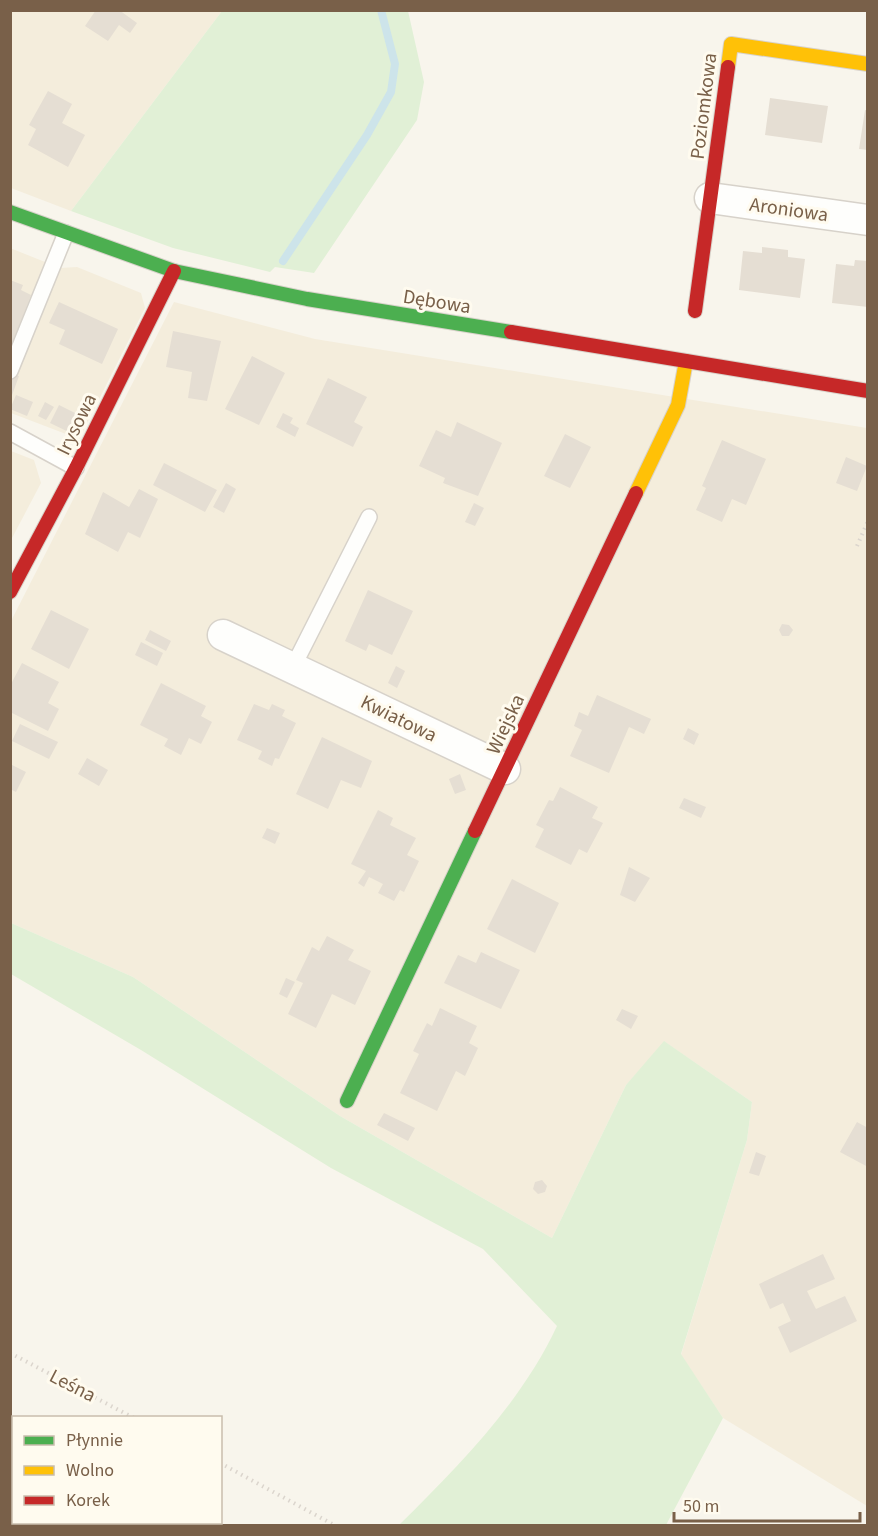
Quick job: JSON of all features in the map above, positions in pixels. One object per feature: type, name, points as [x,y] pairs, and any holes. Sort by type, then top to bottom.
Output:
[{"type":"street","name":"Poziomkowa","points":[[696,311],[731,44],[867,64]]},
{"type":"street","name":"Aroniowa","points":[[710,198],[867,220]]},
{"type":"street","name":"Dębowa","points":[[10,212],[174,272],[307,299],[867,391]]},
{"type":"street","name":"Irysowa","points":[[10,592],[76,468],[174,272]]},
{"type":"street","name":"Wiejska","points":[[347,1101],[678,405],[686,360]]},
{"type":"street","name":"Kwiatowa","points":[[223,634],[505,769]]},
{"type":"lane","points":[[10,371],[66,233]]},
{"type":"lane","points":[[10,432],[76,468]]},
{"type":"lane","points":[[293,667],[369,517]]},
{"type":"path","points":[[857,546],[867,520]]},
{"type":"path","name":"Leśna","points":[[10,1353],[130,1416]]},
{"type":"path","points":[[222,1464],[336,1526]]},
{"type":"shaded area","points":[[10,11],[222,11],[71,211],[11,188]]},
{"type":"shaded area","points":[[10,248],[60,268],[77,267],[141,293],[145,308],[79,439],[11,413]]},
{"type":"shaded area","points":[[174,302],[315,339],[867,428],[867,1506],[723,1418],[681,1355],[747,1140],[752,1102],[665,1042],[626,1085],[552,1238],[340,1116],[133,977],[11,923],[11,621]]},
{"type":"shaded area","points":[[11,451],[34,460],[41,483],[11,540]]},
{"type":"green space","points":[[222,11],[408,11],[424,82],[417,120],[314,273],[275,267],[270,272],[173,248],[71,211]]},
{"type":"green space","points":[[11,923],[133,977],[340,1116],[552,1238],[626,1085],[664,1041],[752,1102],[747,1140],[681,1354],[723,1418],[666,1525],[399,1525],[466,1456],[507,1407],[526,1381],[557,1326],[483,1249],[331,1168],[141,1050],[11,974]]},
{"type":"building","points":[[96,10],[119,10],[137,23],[130,33],[119,25],[108,41],[85,26]]},
{"type":"building","points":[[48,91],[72,104],[62,123],[85,135],[68,167],[28,145],[36,129],[29,125]]},
{"type":"building","points":[[770,98],[828,106],[822,143],[765,135]]},
{"type":"building","points":[[865,110],[868,111],[868,150],[859,149]]},
{"type":"building","points":[[762,247],[788,250],[788,257],[805,259],[800,298],[739,290],[743,251],[762,253]]},
{"type":"building","points":[[855,260],[868,261],[868,307],[832,303],[836,264],[854,266]]},
{"type":"building","points":[[10,280],[23,285],[21,290],[31,295],[11,346]]},
{"type":"building","points":[[59,302],[118,329],[102,364],[59,344],[65,330],[49,323]]},
{"type":"building","points":[[173,331],[221,341],[207,401],[188,398],[192,372],[166,367]]},
{"type":"building","points":[[252,356],[285,373],[259,425],[225,409]]},
{"type":"building","points":[[10,373],[19,376],[11,398],[10,398]]},
{"type":"building","points":[[328,378],[367,397],[354,422],[363,427],[353,447],[306,424]]},
{"type":"building","points":[[16,395],[33,402],[27,416],[10,409]]},
{"type":"building","points":[[45,402],[54,407],[46,420],[38,416]]},
{"type":"building","points":[[59,405],[87,419],[79,437],[50,423]]},
{"type":"building","points":[[283,413],[293,418],[290,423],[299,428],[295,437],[276,427]]},
{"type":"building","points":[[457,422],[502,443],[478,496],[443,483],[445,478],[419,466],[436,430],[451,437]]},
{"type":"building","points":[[565,434],[591,447],[570,488],[544,476]]},
{"type":"building","points":[[722,440],[766,459],[746,505],[732,499],[722,522],[696,510],[706,488],[702,486]]},
{"type":"building","points":[[846,457],[867,466],[857,491],[836,483]]},
{"type":"building","points":[[164,463],[217,490],[205,512],[153,485]]},
{"type":"building","points":[[226,483],[236,489],[224,513],[213,507]]},
{"type":"building","points":[[139,489],[158,499],[140,538],[128,532],[118,552],[85,534],[103,492],[129,507]]},
{"type":"building","points":[[474,503],[484,508],[475,526],[465,522]]},
{"type":"building","points":[[368,590],[413,611],[392,655],[369,644],[366,651],[345,641]]},
{"type":"building","points":[[51,610],[89,629],[69,669],[31,649]]},
{"type":"building","points":[[782,624],[789,625],[793,630],[789,636],[782,636],[779,630]]},
{"type":"building","points":[[150,630],[171,641],[166,651],[145,640]]},
{"type":"building","points":[[141,642],[163,653],[157,666],[135,655]]},
{"type":"building","points":[[22,663],[59,682],[48,703],[59,709],[48,731],[10,712],[10,686]]},
{"type":"building","points":[[396,666],[405,671],[397,688],[388,683]]},
{"type":"building","points":[[161,683],[206,706],[201,716],[212,722],[201,744],[189,738],[181,755],[164,746],[168,739],[140,725]]},
{"type":"building","points":[[597,695],[651,719],[644,734],[629,727],[609,773],[570,756],[582,730],[574,726],[579,712],[588,716]]},
{"type":"building","points":[[254,704],[269,710],[272,704],[285,710],[282,716],[296,723],[279,759],[275,758],[272,766],[258,759],[262,751],[237,740]]},
{"type":"building","points":[[20,724],[58,742],[49,759],[12,741]]},
{"type":"building","points":[[688,728],[699,734],[694,745],[683,739]]},
{"type":"building","points":[[322,737],[372,761],[361,788],[341,780],[328,809],[296,794]]},
{"type":"building","points":[[87,758],[108,770],[99,786],[78,774]]},
{"type":"building","points":[[10,764],[26,772],[16,792],[10,789]]},
{"type":"building","points":[[460,774],[466,790],[455,794],[449,779]]},
{"type":"building","points":[[560,787],[598,807],[592,818],[603,823],[587,853],[579,849],[571,865],[535,847],[544,829],[536,825],[549,800],[553,801]]},
{"type":"building","points":[[684,798],[706,807],[701,818],[679,808]]},
{"type":"building","points":[[378,810],[393,818],[390,825],[416,838],[407,855],[419,861],[404,892],[400,890],[394,901],[378,893],[383,884],[369,877],[364,887],[358,883],[366,871],[351,864]]},
{"type":"building","points":[[267,828],[280,833],[275,844],[262,838]]},
{"type":"building","points":[[629,867],[650,878],[635,902],[620,895]]},
{"type":"building","points":[[512,879],[559,903],[535,953],[487,929]]},
{"type":"building","points":[[327,936],[354,950],[348,960],[371,971],[355,1005],[332,994],[316,1028],[288,1014],[303,983],[296,980],[312,947],[319,951]]},
{"type":"building","points":[[481,952],[520,970],[501,1009],[444,983],[458,955],[476,963]]},
{"type":"building","points":[[286,978],[295,982],[287,998],[279,994]]},
{"type":"building","points":[[440,1008],[477,1026],[469,1043],[478,1048],[465,1076],[456,1071],[437,1111],[400,1093],[419,1054],[413,1051],[427,1023],[432,1026]]},
{"type":"building","points":[[622,1009],[638,1016],[631,1029],[616,1020]]},
{"type":"building","points":[[384,1113],[415,1128],[408,1141],[377,1125]]},
{"type":"building","points":[[857,1122],[868,1128],[868,1167],[840,1152]]},
{"type":"building","points":[[756,1152],[766,1156],[759,1176],[749,1173]]},
{"type":"building","points":[[542,1180],[547,1186],[545,1192],[538,1194],[533,1189],[535,1182]]},
{"type":"building","points":[[823,1254],[835,1279],[807,1291],[816,1309],[845,1296],[857,1321],[790,1353],[778,1327],[791,1321],[783,1303],[770,1309],[759,1284]]},
{"type":"waterway","points":[[283,261],[367,135],[391,92],[395,64],[381,10]]},
{"type":"traffic: fast","points":[[10,212],[174,271],[307,299],[511,332]]},
{"type":"traffic: fast","points":[[347,1101],[475,831]]},
{"type":"traffic: slow","points":[[728,67],[731,44],[868,64]]},
{"type":"traffic: slow","points":[[636,493],[678,405],[686,361]]},
{"type":"traffic: jam","points":[[695,311],[728,67]]},
{"type":"traffic: jam","points":[[10,592],[76,468],[174,271]]},
{"type":"traffic: jam","points":[[511,332],[868,391]]},
{"type":"traffic: jam","points":[[475,831],[636,493]]}]
